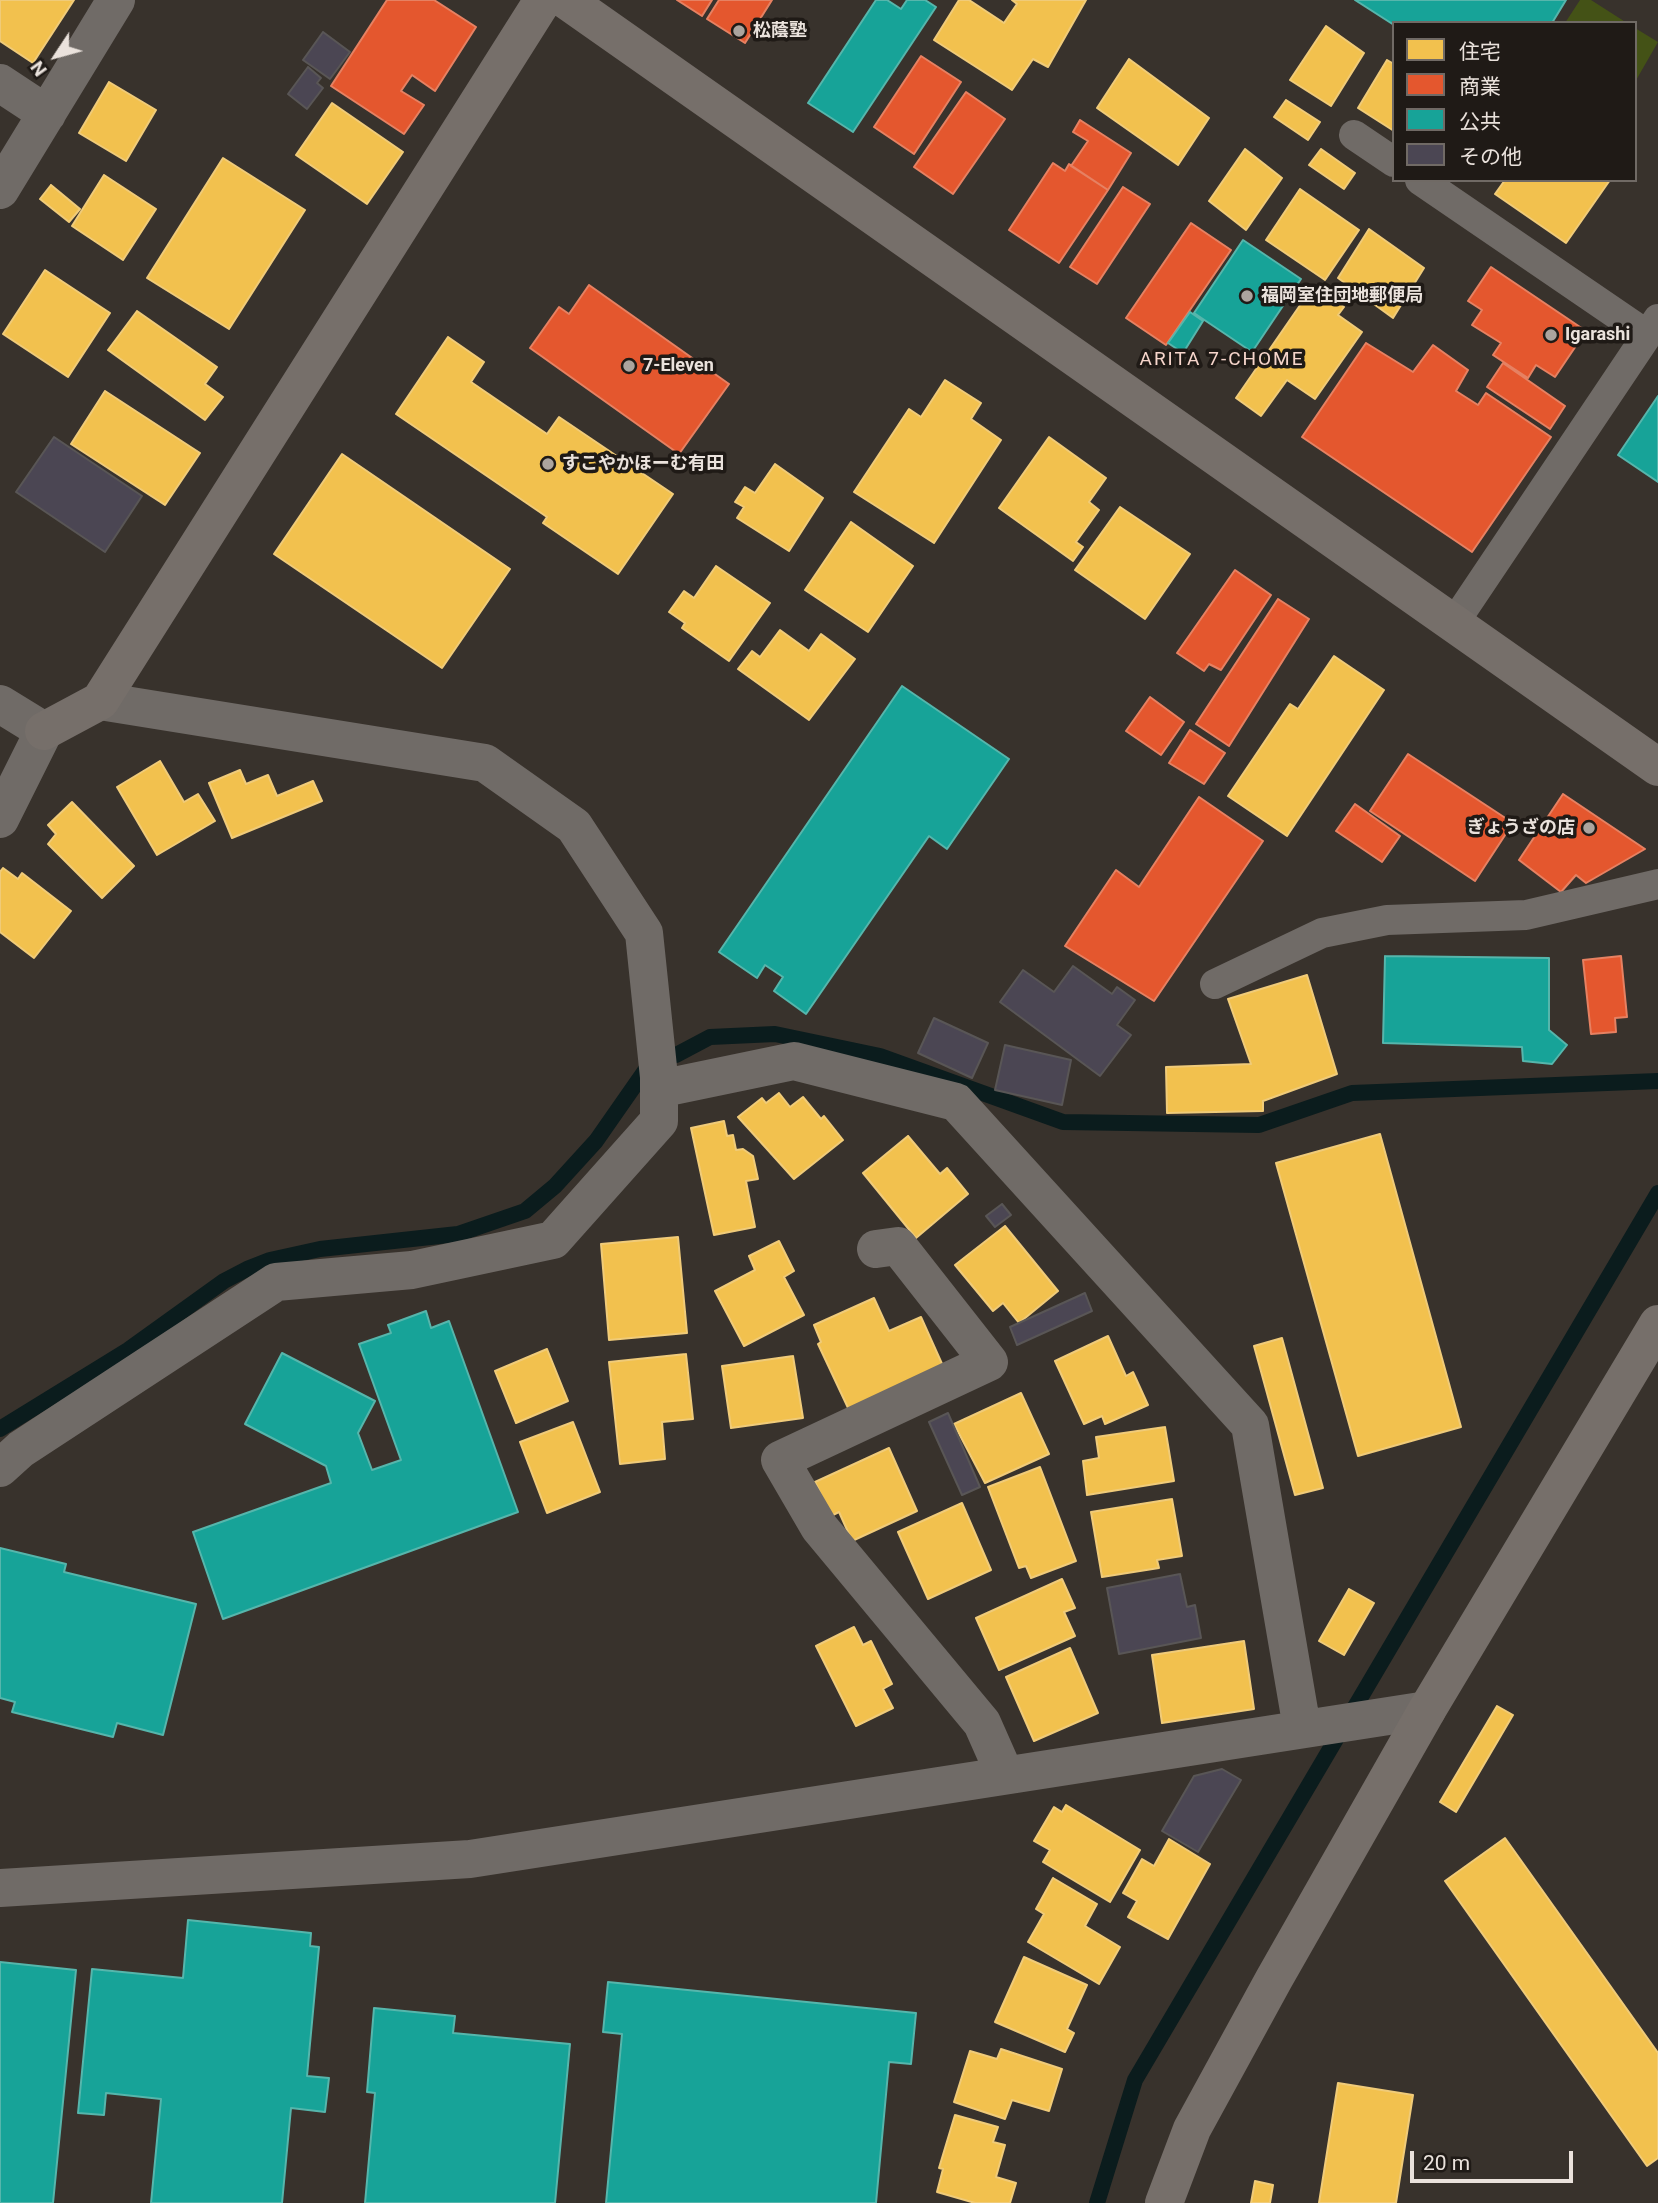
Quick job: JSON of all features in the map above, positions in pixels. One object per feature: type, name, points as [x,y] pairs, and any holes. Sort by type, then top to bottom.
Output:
[{"type":"street","points":[[0,190],[116,0]]},
{"type":"street","points":[[0,819],[44,731],[100,701],[543,0]]},
{"type":"street","points":[[566,0],[1658,767]]},
{"type":"street","points":[[0,83],[47,114]]},
{"type":"street","points":[[0,1468],[21,1449],[276,1282],[412,1270],[553,1240],[659,1121],[644,933],[575,826],[485,763],[100,701]]},
{"type":"street","points":[[0,704],[44,731]]},
{"type":"street","points":[[657,1070],[794,1062],[956,1102],[1250,1425],[1306,1727]]},
{"type":"street","points":[[876,1250],[898,1246],[989,1362],[780,1460],[819,1527],[982,1723],[1005,1775]]},
{"type":"street","points":[[1164,2203],[1192,2129],[1427,1710],[1658,1324]]},
{"type":"street","points":[[0,1888],[470,1859],[1427,1710]]},
{"type":"lane","points":[[1354,135],[1392,161]]},
{"type":"lane","points":[[1423,182],[1653,327],[1454,623]]},
{"type":"lane","points":[[1215,984],[1322,933],[1387,920],[1526,915],[1658,884]]},
{"type":"green space","points":[[1580,0],[1591,0],[1624,21],[1566,21]]},
{"type":"green space","points":[[1637,29],[1658,42],[1637,79]]},
{"type":"building: 住宅","points":[[0,0],[74,0],[33,63],[0,41]]},
{"type":"building: 住宅","points":[[959,0],[969,0],[1004,23],[1017,4],[1012,0],[1086,0],[1048,67],[1033,59],[1012,90],[934,40]]},
{"type":"building: 住宅","points":[[1326,26],[1364,53],[1331,106],[1290,80]]},
{"type":"building: 住宅","points":[[1129,59],[1209,118],[1178,165],[1097,108]]},
{"type":"building: 住宅","points":[[1387,60],[1392,63],[1392,130],[1358,108]]},
{"type":"building: 住宅","points":[[109,82],[156,110],[126,161],[79,133]]},
{"type":"building: 住宅","points":[[1286,100],[1320,122],[1308,140],[1274,117]]},
{"type":"building: 住宅","points":[[332,103],[403,152],[367,204],[296,155]]},
{"type":"building: 住宅","points":[[1245,149],[1282,178],[1246,230],[1209,201]]},
{"type":"building: 住宅","points":[[1321,149],[1355,173],[1344,189],[1309,165]]},
{"type":"building: 住宅","points":[[223,158],[305,210],[229,329],[147,278]]},
{"type":"building: 住宅","points":[[104,175],[156,209],[123,260],[72,226]]},
{"type":"building: 住宅","points":[[1504,182],[1609,182],[1566,243],[1495,194]]},
{"type":"building: 住宅","points":[[51,185],[80,209],[69,222],[40,199]]},
{"type":"building: 住宅","points":[[1300,189],[1359,230],[1325,280],[1266,240]]},
{"type":"building: 住宅","points":[[1369,229],[1424,268],[1393,318],[1338,278]]},
{"type":"building: 住宅","points":[[45,270],[110,313],[68,377],[3,334]]},
{"type":"building: 住宅","points":[[1314,285],[1344,307],[1338,315],[1362,332],[1315,399],[1287,380],[1261,416],[1236,398]]},
{"type":"building: 住宅","points":[[137,311],[217,367],[205,384],[223,397],[205,420],[108,350]]},
{"type":"building: 住宅","name":"すこやかほーむ有田","points":[[448,337],[484,362],[471,382],[547,434],[559,417],[673,494],[618,574],[543,523],[547,517],[396,414]]},
{"type":"building: 住宅","points":[[945,380],[981,403],[971,419],[1001,440],[934,543],[854,492],[909,409],[921,417]]},
{"type":"building: 住宅","points":[[105,391],[200,453],[165,505],[71,444]]},
{"type":"building: 住宅","points":[[1049,437],[1106,478],[1089,502],[1099,510],[1076,542],[1083,547],[1073,561],[999,508]]},
{"type":"building: 住宅","points":[[342,454],[510,569],[442,668],[274,554]]},
{"type":"building: 住宅","points":[[775,464],[823,498],[789,551],[737,518],[744,507],[735,502],[745,487],[755,493]]},
{"type":"building: 住宅","points":[[1120,507],[1190,554],[1145,619],[1075,570]]},
{"type":"building: 住宅","points":[[851,522],[913,566],[868,632],[805,590]]},
{"type":"building: 住宅","points":[[716,566],[770,603],[729,661],[682,628],[685,623],[669,612],[684,591],[694,598]]},
{"type":"building: 住宅","points":[[780,630],[809,651],[821,634],[855,659],[809,720],[738,669],[752,651],[760,657]]},
{"type":"building: 住宅","points":[[1334,656],[1384,690],[1287,836],[1228,796],[1290,704],[1298,709]]},
{"type":"building: 住宅","points":[[160,761],[184,802],[198,794],[215,821],[157,855],[117,787]]},
{"type":"building: 住宅","points":[[240,770],[246,784],[268,775],[277,796],[313,781],[322,801],[232,838],[209,783]]},
{"type":"building: 住宅","points":[[72,802],[134,866],[102,898],[48,844],[56,834],[48,825]]},
{"type":"building: 住宅","points":[[3,868],[18,879],[22,873],[71,911],[34,958],[0,932],[0,872]]},
{"type":"building: 住宅","points":[[1307,975],[1337,1074],[1263,1101],[1263,1111],[1167,1113],[1166,1067],[1251,1064],[1228,999]]},
{"type":"building: 住宅","points":[[779,1093],[790,1107],[803,1097],[821,1119],[824,1116],[843,1140],[794,1179],[738,1117],[762,1098],[766,1103]]},
{"type":"building: 住宅","points":[[724,1121],[727,1136],[733,1135],[736,1150],[743,1149],[753,1156],[758,1179],[746,1181],[755,1227],[714,1235],[691,1128]]},
{"type":"building: 住宅","points":[[1380,1134],[1461,1427],[1358,1456],[1276,1163]]},
{"type":"building: 住宅","points":[[908,1136],[940,1174],[947,1168],[968,1194],[916,1238],[863,1173]]},
{"type":"building: 住宅","points":[[1005,1226],[1058,1291],[1019,1323],[1003,1303],[993,1311],[955,1265]]},
{"type":"building: 住宅","points":[[678,1237],[687,1333],[609,1340],[601,1244]]},
{"type":"building: 住宅","points":[[779,1241],[794,1271],[784,1277],[804,1315],[744,1346],[715,1291],[755,1270],[749,1256]]},
{"type":"building: 住宅","points":[[874,1298],[889,1331],[921,1317],[943,1366],[849,1410],[818,1344],[821,1342],[814,1325]]},
{"type":"building: 住宅","points":[[1108,1336],[1126,1376],[1133,1372],[1148,1405],[1105,1424],[1102,1416],[1084,1424],[1055,1361]]},
{"type":"building: 住宅","points":[[1282,1338],[1323,1488],[1295,1495],[1254,1346]]},
{"type":"building: 住宅","points":[[547,1349],[568,1401],[516,1423],[495,1371]]},
{"type":"building: 住宅","points":[[686,1354],[693,1419],[662,1422],[665,1459],[620,1464],[609,1362]]},
{"type":"building: 住宅","points":[[793,1356],[803,1418],[731,1428],[722,1366]]},
{"type":"building: 住宅","points":[[1021,1393],[1049,1454],[985,1483],[954,1424]]},
{"type":"building: 住宅","points":[[573,1422],[600,1492],[547,1513],[520,1442]]},
{"type":"building: 住宅","points":[[1165,1427],[1174,1481],[1087,1495],[1083,1461],[1099,1458],[1096,1437]]},
{"type":"building: 住宅","points":[[889,1448],[917,1511],[852,1541],[839,1512],[831,1516],[815,1482]]},
{"type":"building: 住宅","points":[[1040,1467],[1076,1561],[1031,1578],[1026,1566],[1019,1568],[988,1487]]},
{"type":"building: 住宅","points":[[1172,1499],[1182,1556],[1157,1560],[1159,1568],[1102,1577],[1091,1512]]},
{"type":"building: 住宅","points":[[962,1503],[991,1570],[928,1599],[898,1532]]},
{"type":"building: 住宅","points":[[1062,1579],[1075,1608],[1064,1612],[1075,1636],[999,1670],[976,1618]]},
{"type":"building: 住宅","points":[[1349,1589],[1374,1603],[1344,1655],[1319,1641]]},
{"type":"building: 住宅","points":[[854,1627],[863,1645],[871,1641],[892,1684],[883,1689],[893,1708],[856,1726],[816,1646]]},
{"type":"building: 住宅","points":[[1244,1641],[1254,1709],[1162,1723],[1152,1655]]},
{"type":"building: 住宅","points":[[1070,1648],[1098,1713],[1034,1741],[1006,1677]]},
{"type":"building: 住宅","points":[[1497,1706],[1513,1715],[1456,1812],[1440,1802]]},
{"type":"building: 住宅","points":[[1066,1805],[1140,1850],[1110,1902],[1043,1862],[1050,1850],[1034,1841],[1054,1807],[1062,1812]]},
{"type":"building: 住宅","points":[[1505,1838],[1658,2053],[1658,2158],[1647,2166],[1445,1881]]},
{"type":"building: 住宅","points":[[1169,1839],[1210,1864],[1168,1939],[1128,1917],[1137,1901],[1123,1893],[1142,1859],[1154,1866]]},
{"type":"building: 住宅","points":[[1053,1878],[1097,1904],[1085,1926],[1120,1947],[1099,1984],[1028,1942],[1044,1914],[1036,1909]]},
{"type":"building: 住宅","points":[[1024,1957],[1087,1985],[1067,2029],[1074,2033],[1065,2052],[995,2022]]},
{"type":"building: 住宅","points":[[1001,2049],[1062,2069],[1049,2111],[1012,2100],[1005,2119],[954,2102],[970,2051],[997,2059]]},
{"type":"building: 住宅","points":[[1338,2083],[1413,2095],[1396,2203],[1319,2203]]},
{"type":"building: 住宅","points":[[955,2115],[998,2127],[993,2142],[1005,2145],[996,2177],[1016,2183],[1010,2203],[975,2203],[937,2192],[943,2169],[939,2168]]},
{"type":"building: 住宅","points":[[1255,2181],[1273,2185],[1270,2203],[1251,2203]]},
{"type":"building: 商業","points":[[387,0],[434,0],[476,27],[435,91],[412,75],[401,91],[424,105],[404,134],[331,86]]},
{"type":"building: 商業","points":[[677,0],[712,0],[702,16]]},
{"type":"building: 商業","name":"松蔭塾","points":[[719,0],[772,0],[745,43],[707,19]]},
{"type":"building: 商業","points":[[921,56],[961,82],[914,154],[874,127]]},
{"type":"building: 商業","points":[[966,92],[1005,119],[953,194],[914,167]]},
{"type":"building: 商業","points":[[1080,120],[1131,153],[1108,190],[1071,166],[1088,141],[1073,132]]},
{"type":"building: 商業","points":[[1053,163],[1065,171],[1069,164],[1108,190],[1059,263],[1009,230]]},
{"type":"building: 商業","points":[[1123,187],[1150,204],[1097,284],[1070,267]]},
{"type":"building: 商業","points":[[1191,223],[1231,250],[1166,345],[1126,318]]},
{"type":"building: 商業","points":[[1491,267],[1586,331],[1555,377],[1536,365],[1528,378],[1493,355],[1501,343],[1472,325],[1482,310],[1468,301]]},
{"type":"building: 商業","name":"7-Eleven","points":[[589,285],[729,384],[679,454],[530,348],[559,307],[569,314]]},
{"type":"building: 商業","points":[[1366,343],[1413,372],[1433,345],[1468,370],[1456,391],[1478,405],[1486,393],[1551,437],[1472,552],[1302,437]]},
{"type":"building: 商業","points":[[1503,363],[1565,406],[1550,429],[1487,387]]},
{"type":"building: 商業","points":[[1235,570],[1271,595],[1221,670],[1209,664],[1204,671],[1177,653]]},
{"type":"building: 商業","points":[[1278,599],[1309,619],[1229,746],[1196,724]]},
{"type":"building: 商業","points":[[1150,697],[1184,722],[1161,755],[1126,731]]},
{"type":"building: 商業","points":[[1190,730],[1225,753],[1204,784],[1169,763]]},
{"type":"building: 商業","points":[[1408,754],[1513,823],[1475,881],[1370,811]]},
{"type":"building: 商業","points":[[1563,794],[1645,849],[1586,883],[1576,875],[1561,892],[1519,860]]},
{"type":"building: 商業","points":[[1199,797],[1263,841],[1154,1001],[1065,946],[1116,870],[1139,887]]},
{"type":"building: 商業","points":[[1355,804],[1400,836],[1382,862],[1336,831]]},
{"type":"building: 商業","points":[[1621,956],[1627,1017],[1615,1018],[1616,1032],[1591,1034],[1583,960]]},
{"type":"building: 公共","points":[[876,0],[887,0],[901,9],[907,0],[925,0],[936,7],[853,132],[808,103]]},
{"type":"building: 公共","points":[[1355,0],[1566,0],[1553,21],[1392,21],[1392,24]]},
{"type":"building: 公共","name":"福岡室住団地郵便局","points":[[1243,240],[1301,279],[1252,352],[1194,313]]},
{"type":"building: 公共","points":[[1190,312],[1203,321],[1183,353],[1168,343]]},
{"type":"building: 公共","points":[[1658,396],[1658,482],[1618,455]]},
{"type":"building: 公共","points":[[902,686],[1009,759],[947,849],[929,836],[806,1014],[774,991],[783,977],[765,965],[757,978],[719,952]]},
{"type":"building: 公共","points":[[1385,956],[1549,958],[1549,1030],[1567,1045],[1552,1064],[1523,1061],[1522,1047],[1383,1043]]},
{"type":"building: 公共","points":[[426,1311],[431,1328],[449,1321],[518,1512],[223,1619],[193,1532],[331,1483],[326,1466],[245,1424],[282,1353],[375,1401],[358,1433],[372,1470],[401,1460],[359,1344],[391,1333],[388,1325]]},
{"type":"building: 公共","points":[[0,1548],[66,1564],[64,1572],[196,1604],[163,1735],[117,1723],[113,1737],[12,1712],[15,1702],[0,1698]]},
{"type":"building: 公共","points":[[188,1920],[311,1933],[310,1946],[319,1947],[307,2076],[329,2078],[325,2112],[291,2108],[282,2203],[151,2203],[161,2099],[106,2093],[104,2115],[78,2113],[92,1969],[183,1978]]},
{"type":"building: 公共","points":[[0,1962],[76,1970],[53,2203],[0,2203]]},
{"type":"building: 公共","points":[[608,1982],[916,2013],[911,2064],[889,2062],[876,2203],[606,2203],[622,2034],[603,2032]]},
{"type":"building: 公共","points":[[374,2008],[455,2016],[453,2033],[570,2044],[555,2203],[365,2203],[375,2093],[367,2092]]},
{"type":"building: その他","points":[[323,32],[350,52],[330,79],[303,60]]},
{"type":"building: その他","points":[[308,67],[321,78],[317,83],[323,88],[307,109],[288,94]]},
{"type":"building: その他","points":[[54,437],[142,496],[105,552],[16,492]]},
{"type":"building: その他","points":[[1073,966],[1112,994],[1117,987],[1135,1000],[1117,1025],[1131,1035],[1100,1076],[1000,1002],[1023,970],[1054,992]]},
{"type":"building: その他","points":[[934,1018],[988,1043],[972,1078],[918,1053]]},
{"type":"building: その他","points":[[1005,1045],[1071,1060],[1062,1105],[995,1090]]},
{"type":"building: その他","points":[[1002,1204],[1011,1215],[995,1227],[986,1216]]},
{"type":"building: その他","points":[[1085,1293],[1092,1311],[1017,1345],[1010,1327]]},
{"type":"building: その他","points":[[948,1413],[980,1487],[962,1495],[929,1422]]},
{"type":"building: その他","points":[[1180,1574],[1187,1607],[1195,1605],[1201,1638],[1119,1654],[1107,1588]]},
{"type":"building: その他","points":[[1222,1769],[1241,1780],[1198,1852],[1162,1831],[1194,1776]]},
{"type":"waterway","points":[[0,1429],[128,1350],[224,1281],[247,1269],[270,1260],[320,1249],[458,1234],[525,1211],[555,1186],[596,1141],[656,1055],[676,1055],[710,1037],[775,1034],[880,1056],[1063,1122],[1259,1125],[1352,1093],[1658,1081]]},
{"type":"waterway","points":[[1097,2203],[1135,2080],[1658,1193]]},
{"type":"place","name":"松蔭塾","points":[[739,31]]},
{"type":"place","name":"福岡室住団地郵便局","points":[[1247,296]]},
{"type":"place","name":"Igarashi","points":[[1551,335]]},
{"type":"place","name":"7-Eleven","points":[[629,366]]},
{"type":"place","name":"すこやかほーむ有田","points":[[548,464]]},
{"type":"place","name":"ぎょうざの店","points":[[1589,828]]},
{"type":"district","name":"ARITA 7-CHOME","points":[[1222,360]]}]
